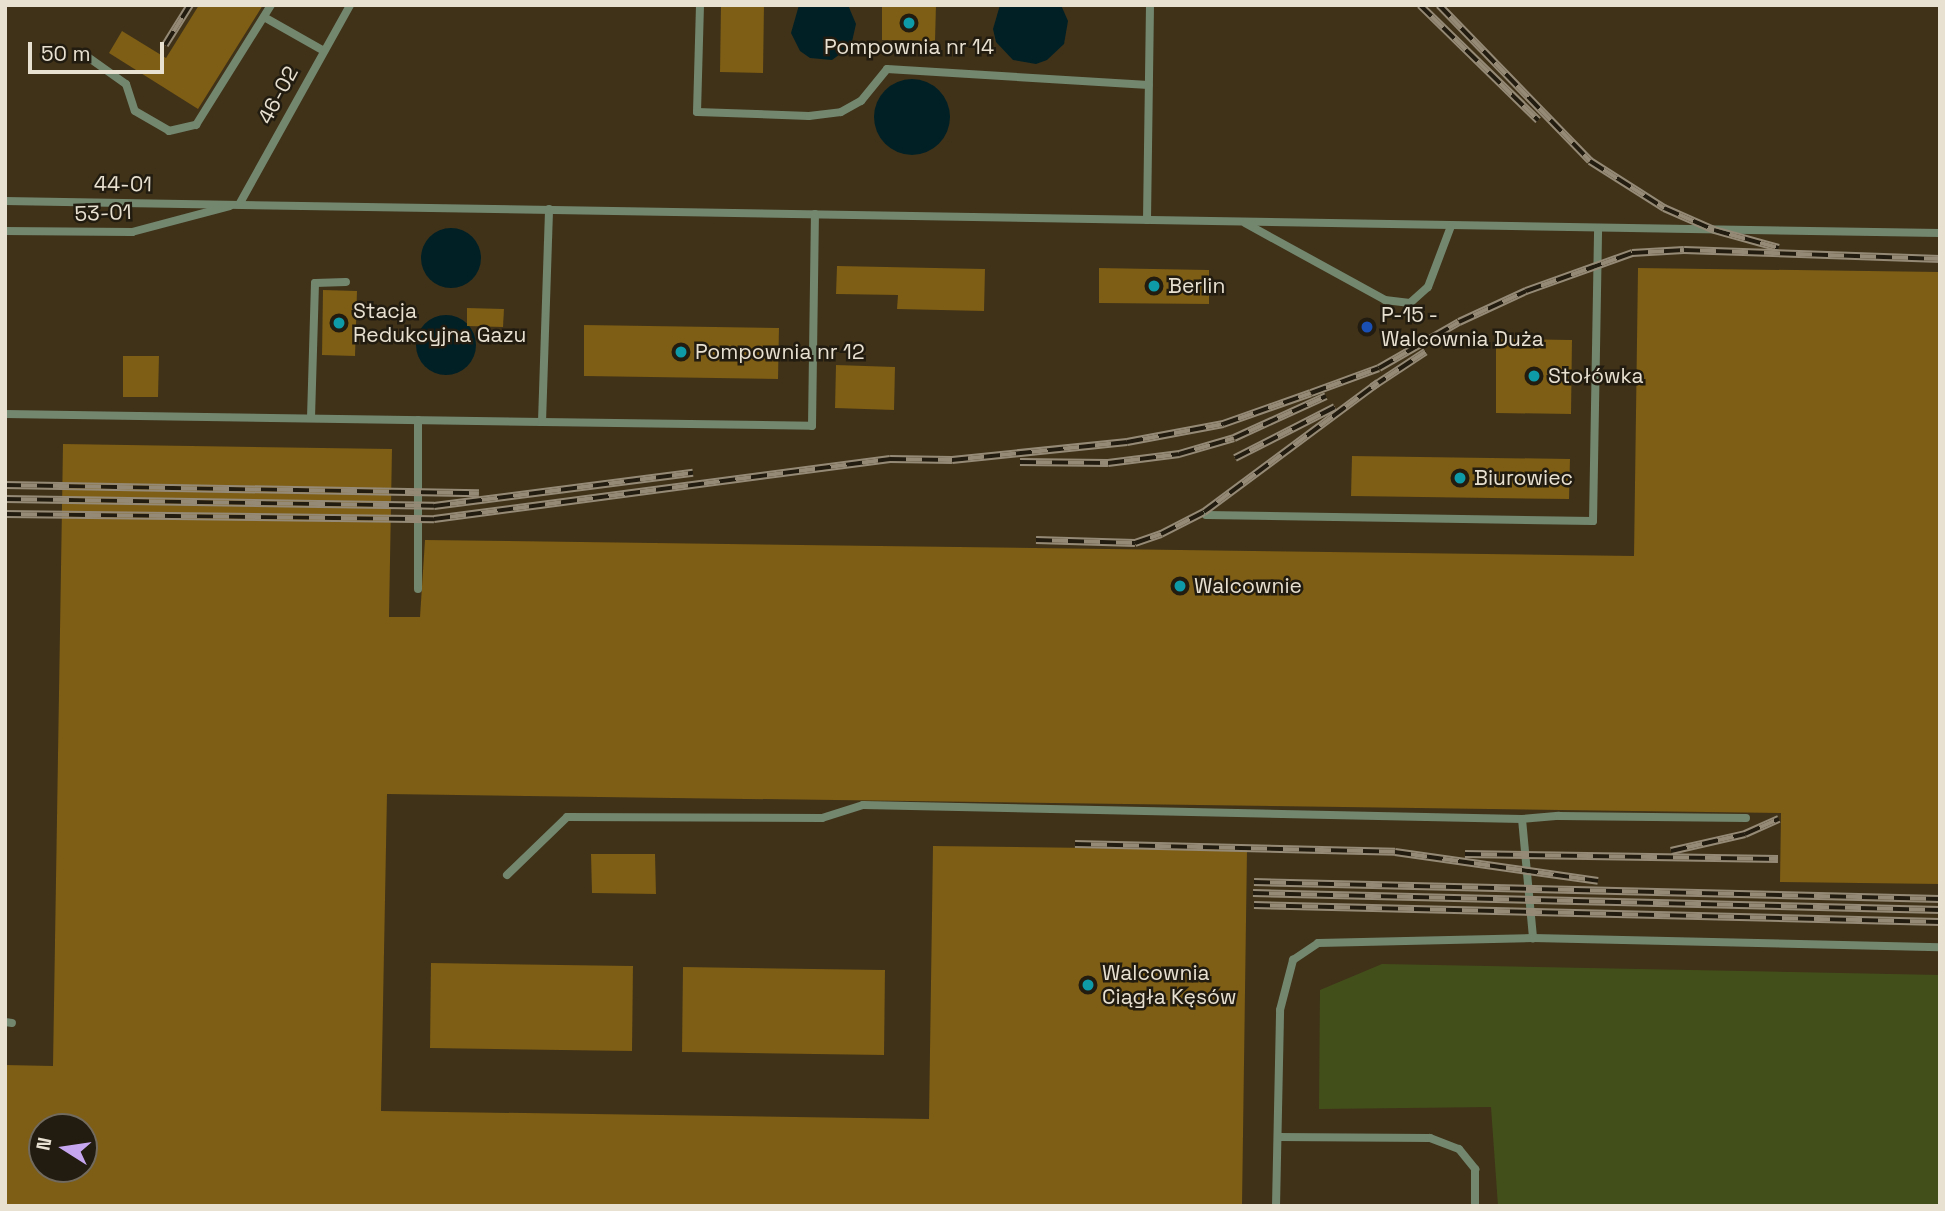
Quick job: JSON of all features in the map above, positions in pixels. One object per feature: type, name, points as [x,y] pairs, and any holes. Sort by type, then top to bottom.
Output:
[{"type":"lane","points":[[85,55],[126,84],[135,111],[169,131],[196,125],[271,5]]},
{"type":"lane","name":"46-02","points":[[240,203],[322,50],[350,5]]},
{"type":"lane","points":[[700,5],[697,111],[809,116],[841,112],[861,101],[887,69],[1149,85]]},
{"type":"lane","points":[[1147,220],[1150,5]]},
{"type":"lane","points":[[264,17],[322,50]]},
{"type":"lane","name":"44-01","points":[[5,201],[1940,233]]},
{"type":"lane","name":"53-01","points":[[5,231],[132,232],[240,203]]},
{"type":"lane","points":[[542,422],[550,209]]},
{"type":"lane","points":[[5,414],[812,426],[815,214]]},
{"type":"lane","points":[[1242,222],[1385,300],[1410,303],[1428,287],[1451,226]]},
{"type":"lane","points":[[1206,515],[1593,521],[1598,228]]},
{"type":"lane","points":[[312,418],[315,283],[346,282]]},
{"type":"lane","points":[[418,420],[418,589]]},
{"type":"lane","points":[[507,875],[567,817],[822,818],[863,805],[1522,819],[1559,816],[1746,818]]},
{"type":"lane","points":[[1522,819],[1533,938]]},
{"type":"lane","points":[[1276,1206],[1280,1010],[1293,960],[1318,943],[1533,938],[1940,947]]},
{"type":"lane","points":[[1278,1137],[1430,1138],[1459,1149],[1475,1169],[1475,1206]]},
{"type":"green space","points":[[1382,964],[1940,975],[1940,1206],[1498,1206],[1491,1107],[1319,1109],[1320,990]]},
{"type":"water","points":[[799,5],[848,5],[856,24],[851,46],[832,60],[810,58],[800,51],[791,33]]},
{"type":"water","points":[[1000,5],[1061,5],[1068,21],[1064,44],[1047,60],[1036,64],[1013,60],[996,42],[993,29]]},
{"type":"water","points":[[912,79],[926,82],[939,90],[947,103],[950,117],[947,131],[939,144],[926,152],[912,155],[898,152],[885,144],[877,131],[874,117],[877,103],[885,90],[898,82]]},
{"type":"water","points":[[451,228],[468,233],[476,241],[481,258],[476,275],[468,283],[451,288],[434,283],[426,275],[421,258],[426,241],[434,233]]},
{"type":"water","points":[[440,315],[452,315],[471,328],[476,345],[474,357],[463,370],[452,375],[440,375],[421,362],[416,351],[416,339],[429,320]]},
{"type":"building","points":[[199,5],[263,5],[198,109],[109,53],[122,31],[166,58]]},
{"type":"building","points":[[721,5],[764,5],[763,73],[720,72]]},
{"type":"building","name":"Pompownia nr 14","points":[[882,5],[936,5],[935,41],[882,40]]},
{"type":"building","points":[[837,266],[985,269],[984,311],[897,309],[898,295],[836,294]]},
{"type":"building","name":"Berlin","points":[[1099,268],[1209,270],[1209,304],[1099,303]]},
{"type":"building","points":[[1638,268],[1940,272],[1940,884],[1780,882],[1781,813],[387,794],[381,1111],[929,1119],[933,846],[1247,850],[1242,1206],[5,1206],[5,1065],[53,1066],[63,444],[392,449],[389,617],[420,617],[425,540],[1634,556]]},
{"type":"building","name":"Stacja Redukcyjna Gazu","points":[[323,290],[357,291],[355,356],[322,355]]},
{"type":"building","points":[[467,308],[504,309],[503,327],[467,326]]},
{"type":"building","name":"Pompownia nr 12","points":[[584,325],[779,328],[778,379],[584,376]]},
{"type":"building","name":"Stołówka","points":[[1496,339],[1572,340],[1571,414],[1496,413]]},
{"type":"building","points":[[123,356],[159,356],[158,397],[123,397]]},
{"type":"building","points":[[836,365],[895,367],[894,410],[835,408]]},
{"type":"building","name":"Biurowiec","points":[[1352,456],[1570,459],[1569,499],[1351,496]]},
{"type":"building","points":[[591,854],[655,854],[656,894],[592,893]]},
{"type":"building","points":[[431,963],[633,966],[632,1051],[430,1048]]},
{"type":"building","points":[[683,967],[885,970],[884,1055],[682,1052]]},
{"type":"railway","points":[[165,45],[190,5]]},
{"type":"railway","points":[[1420,5],[1538,120]]},
{"type":"railway","points":[[1439,5],[1590,161],[1664,208],[1714,230],[1779,248]]},
{"type":"railway","points":[[5,514],[434,519],[890,459],[952,460],[1127,442],[1223,424],[1379,368],[1459,322],[1526,291],[1632,253],[1684,250],[1940,259]]},
{"type":"railway","points":[[1372,387],[1425,352]]},
{"type":"railway","points":[[1036,540],[1135,543],[1161,534],[1204,512],[1378,383]]},
{"type":"railway","points":[[1020,462],[1108,463],[1179,454],[1234,438],[1326,396]]},
{"type":"railway","points":[[1235,458],[1335,407]]},
{"type":"railway","points":[[5,499],[434,506],[693,473]]},
{"type":"railway","points":[[5,485],[479,493]]},
{"type":"railway","points":[[1671,851],[1745,834],[1779,819]]},
{"type":"railway","points":[[1075,844],[1395,852],[1598,881]]},
{"type":"railway","points":[[1465,854],[1778,859]]},
{"type":"railway","points":[[1254,882],[1940,899]]},
{"type":"railway","points":[[1253,893],[1940,910]]},
{"type":"railway","points":[[1254,905],[1940,922]]},
{"type":"place","name":"Pompownia nr 14","points":[[909,23]]},
{"type":"place","name":"Berlin","points":[[1154,286]]},
{"type":"place","name":"Stacja Redukcyjna Gazu","points":[[339,323]]},
{"type":"place","name":"P-15 - Walcownia Duża","points":[[1367,327]]},
{"type":"place","name":"Pompownia nr 12","points":[[681,352]]},
{"type":"place","name":"Stołówka","points":[[1534,376]]},
{"type":"place","name":"Biurowiec","points":[[1460,478]]},
{"type":"place","name":"Walcownie","points":[[1180,586]]},
{"type":"place","name":"Walcownia Ciągła Kęsów","points":[[1088,985]]}]
